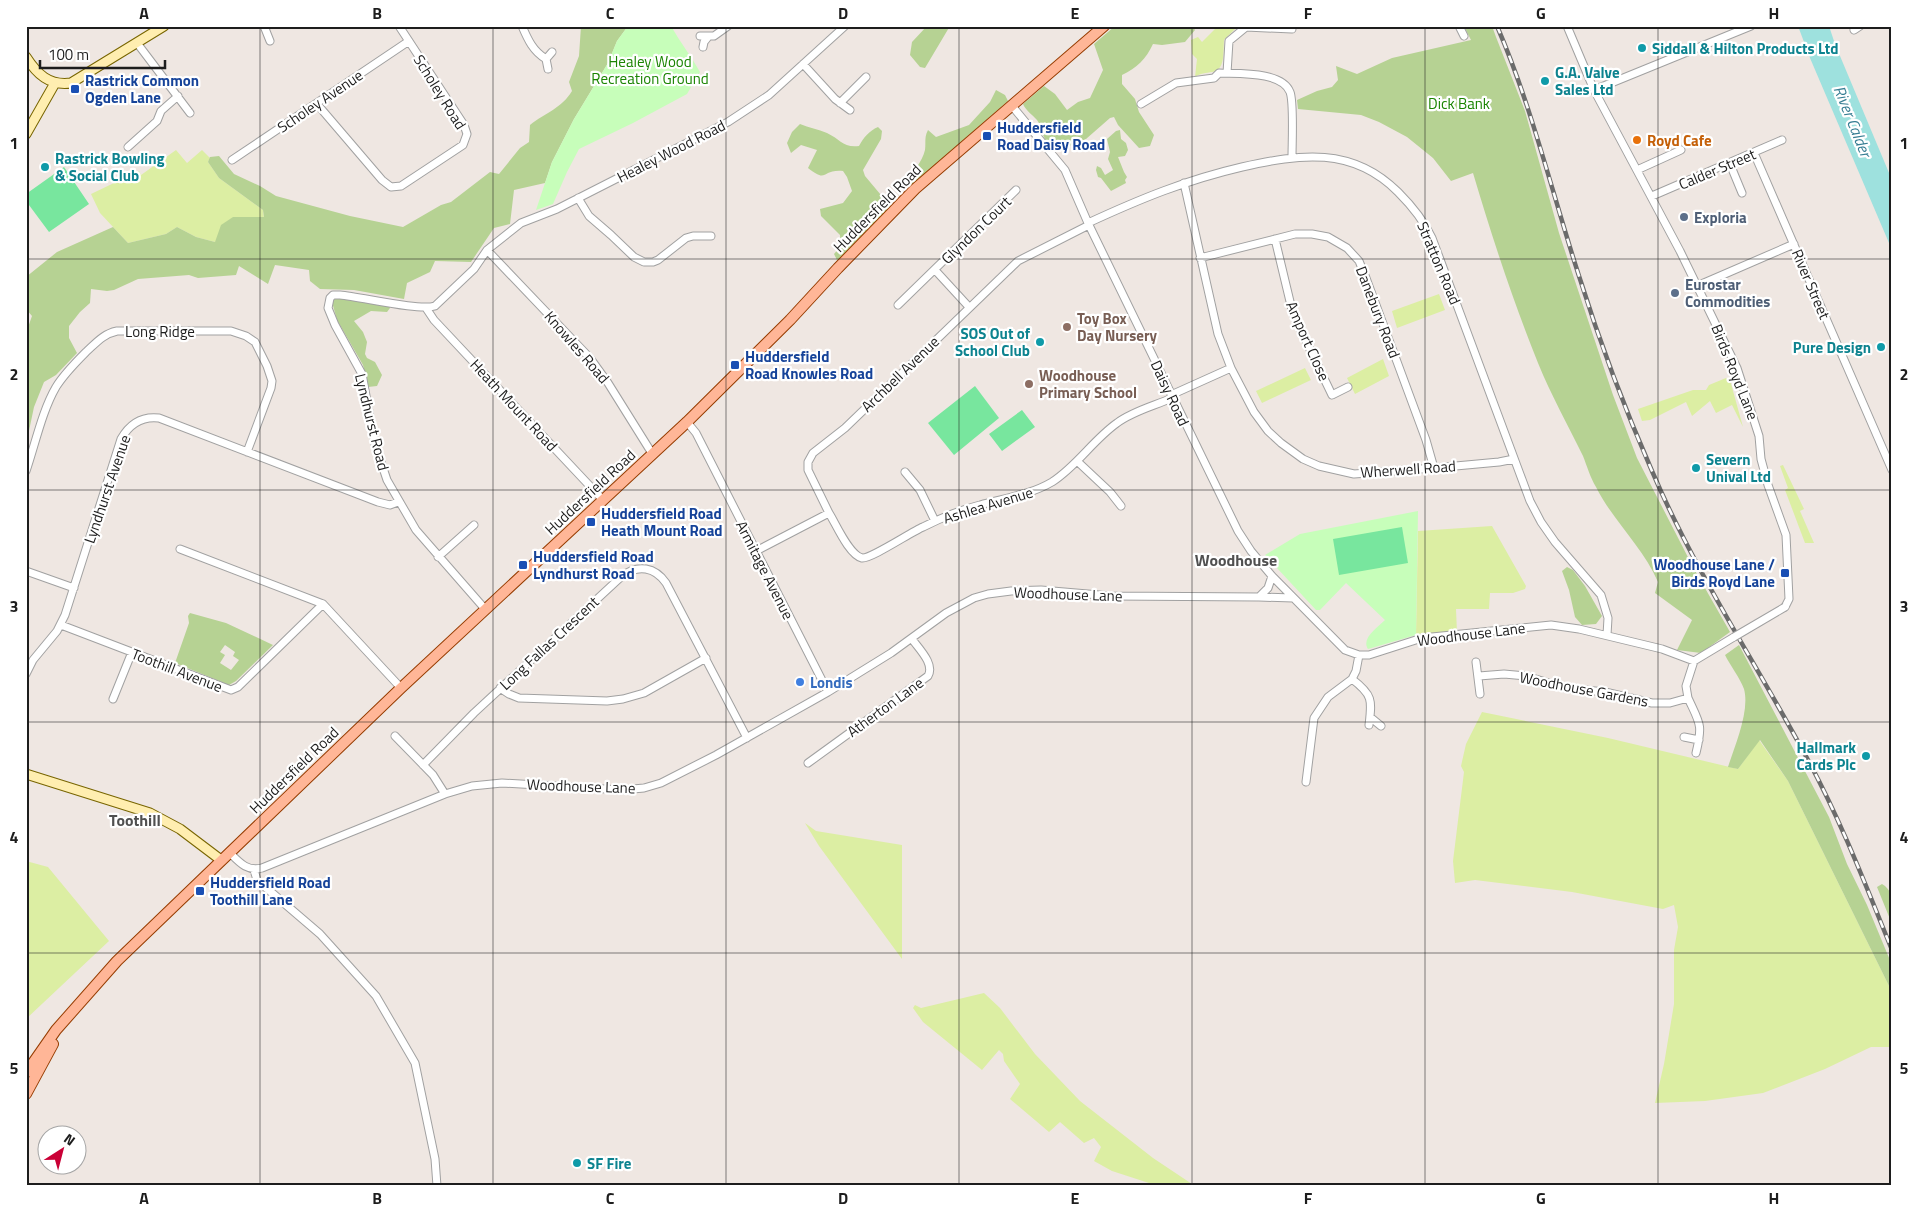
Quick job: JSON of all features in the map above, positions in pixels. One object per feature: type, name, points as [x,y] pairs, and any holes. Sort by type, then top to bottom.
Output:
[{"type":"main road","name":"Huddersfield Road","points":[[26,1073],[56,1030],[116,961],[401,688],[687,422],[790,320],[915,189],[1104,26]]},
{"type":"main road","name":"Huddersfield Road","points":[[26,1094],[58,1036],[78,1005]]},
{"type":"street","points":[[26,57],[39,74],[55,83],[71,83],[164,26]]},
{"type":"street","points":[[264,26],[270,41]]},
{"type":"street","name":"Scholey Road","points":[[317,104],[382,180],[391,187],[402,186],[460,147],[466,138],[464,124],[399,26]]},
{"type":"street","points":[[522,26],[528,41],[546,59],[548,69]]},
{"type":"street","points":[[700,36],[708,37],[718,34],[728,26]]},
{"type":"street","name":"Healey Wood Road","points":[[485,252],[521,223],[557,209],[728,122],[769,96],[845,26]]},
{"type":"street","points":[[1459,26],[1464,36]]},
{"type":"street","name":"Birds Royd Lane","points":[[1567,26],[1594,90],[1652,196],[1736,368],[1759,436],[1765,474],[1786,534],[1789,599],[1785,607],[1694,661]]},
{"type":"street","points":[[1594,90],[1750,26]]},
{"type":"street","points":[[1227,74],[1229,40],[1246,27],[1292,30]]},
{"type":"street","points":[[703,47],[708,37]]},
{"type":"street","name":"Scholey Avenue","points":[[232,160],[409,41]]},
{"type":"street","points":[[137,44],[190,113]]},
{"type":"street","points":[[546,59],[552,52]]},
{"type":"street","points":[[803,64],[840,103],[850,110]]},
{"type":"street","points":[[1141,104],[1176,83],[1214,78],[1219,73],[1270,77],[1280,81],[1288,88],[1291,94],[1292,157]]},
{"type":"street","points":[[840,103],[866,77]]},
{"type":"street","points":[[26,134],[55,83]]},
{"type":"street","points":[[128,147],[157,121],[161,111],[178,96]]},
{"type":"street","name":"Daisy Road","points":[[1012,106],[1065,170],[1171,397],[1232,521],[1251,551],[1272,576]]},
{"type":"street","name":"Calder Street","points":[[1652,196],[1782,140]]},
{"type":"street","points":[[1637,170],[1680,150]]},
{"type":"street","name":"River Street","points":[[1754,153],[1892,470]]},
{"type":"street","name":"Stratton Road","points":[[1089,224],[1150,195],[1184,183],[1214,174],[1292,157],[1333,158],[1358,165],[1386,180],[1416,211],[1428,230],[1530,501],[1541,522],[1555,542],[1601,595],[1608,618],[1606,635]]},
{"type":"street","points":[[1730,164],[1742,193]]},
{"type":"street","name":"Wherwell Road","points":[[1184,183],[1215,324],[1231,368],[1254,412],[1264,426],[1285,447],[1308,462],[1335,471],[1360,474],[1499,462],[1514,459]]},
{"type":"street","name":"Glyndon Court","points":[[898,305],[1016,190]]},
{"type":"street","points":[[578,198],[589,216],[639,260],[644,262],[653,262],[689,236],[711,236]]},
{"type":"street","name":"Archbell Avenue","points":[[829,513],[810,476],[808,464],[810,457],[845,428],[1023,257],[1089,224]]},
{"type":"street","name":"Danebury Road","points":[[1200,258],[1298,234],[1328,237],[1348,248],[1359,261],[1423,431],[1434,468]]},
{"type":"street","name":"Amport Close","points":[[1275,239],[1291,309],[1316,363],[1332,395],[1348,387]]},
{"type":"street","points":[[1697,286],[1794,244]]},
{"type":"street","points":[[426,308],[439,304],[477,264],[485,252]]},
{"type":"street","name":"Knowles Road","points":[[485,252],[590,358],[653,454]]},
{"type":"street","name":"Glyndon Court","points":[[935,270],[969,307]]},
{"type":"street","name":"Lyndhurst Road","points":[[426,308],[340,294],[332,296],[328,302],[332,317],[362,374],[375,444],[387,480],[398,502],[416,530],[485,609]]},
{"type":"street","name":"Heath Mount Road","points":[[426,308],[434,320],[603,500]]},
{"type":"street","name":"Long Ridge","points":[[26,471],[47,406],[56,386],[68,370],[98,340],[107,334],[117,331],[232,331],[246,336],[255,342],[268,366],[272,384],[247,452]]},
{"type":"street","points":[[1171,397],[1231,368]]},
{"type":"street","name":"Ashlea Avenue","points":[[829,513],[850,548],[858,556],[864,558],[873,555],[935,521],[978,506],[1033,491],[1053,481],[1077,461],[1109,429],[1124,418],[1171,397]]},
{"type":"street","name":"Lyndhurst Avenue","points":[[26,674],[33,660],[61,625],[121,439],[133,424],[150,418],[159,418],[378,502],[390,504],[398,502]]},
{"type":"street","name":"Armitage Avenue","points":[[687,422],[696,433],[828,692]]},
{"type":"street","points":[[1077,461],[1110,492],[1121,506]]},
{"type":"street","points":[[905,472],[920,490],[935,521]]},
{"type":"street","points":[[756,551],[829,513]]},
{"type":"street","points":[[438,557],[474,525]]},
{"type":"street","points":[[180,549],[322,604],[401,688]]},
{"type":"street","name":"Long Fallas Crescent","points":[[423,765],[500,688],[622,576],[640,568],[652,570],[663,578],[747,738]]},
{"type":"street","points":[[26,571],[74,588]]},
{"type":"street","points":[[1259,597],[1268,588],[1272,576],[1345,650],[1359,655],[1356,671],[1352,679],[1331,694],[1316,713],[1312,724],[1306,782]]},
{"type":"street","name":"Woodhouse Lane","points":[[254,870],[265,868],[445,794],[472,786],[502,783],[622,790],[644,788],[670,779],[828,692],[912,638],[953,608],[974,598],[1003,592],[1041,590],[1111,596],[1293,598]]},
{"type":"street","name":"Toothill Avenue","points":[[61,625],[228,690],[238,687],[322,604]]},
{"type":"street","name":"Woodhouse Lane","points":[[1359,655],[1372,654],[1422,638],[1538,625],[1566,627],[1606,635],[1662,649],[1694,661]]},
{"type":"street","name":"Atherton Lane","points":[[808,763],[928,676],[930,672],[929,664],[912,638]]},
{"type":"street","points":[[113,699],[132,652]]},
{"type":"street","points":[[500,688],[519,698],[615,700],[644,692],[706,658]]},
{"type":"street","points":[[1694,661],[1686,686],[1688,698],[1700,724],[1696,753]]},
{"type":"street","points":[[1476,662],[1480,694]]},
{"type":"street","name":"Woodhouse Gardens","points":[[1479,676],[1504,674],[1526,676],[1565,688],[1605,692],[1652,703],[1670,703],[1688,698]]},
{"type":"street","points":[[1352,679],[1365,689],[1371,698],[1370,721],[1381,726]]},
{"type":"street","points":[[395,736],[436,778],[445,794]]},
{"type":"street","points":[[1684,737],[1699,740]]},
{"type":"street","points":[[26,774],[150,813],[180,829],[221,860]]},
{"type":"street","points":[[229,852],[247,868],[254,870],[257,880],[320,934],[376,996],[415,1063],[424,1099],[437,1186]]},
{"type":"green space","points":[[581,26],[628,26],[617,41],[608,63],[574,119],[552,162],[545,183],[514,190],[510,224],[494,228],[471,262],[435,261],[430,272],[407,283],[404,299],[354,290],[320,289],[310,281],[309,270],[275,265],[268,284],[239,266],[236,275],[198,278],[189,275],[138,279],[114,290],[91,289],[90,303],[69,326],[69,338],[77,353],[56,375],[44,382],[34,407],[26,445],[26,333],[32,316],[26,309],[26,277],[57,252],[113,227],[128,243],[166,234],[177,227],[196,237],[215,242],[221,225],[233,217],[264,217],[263,210],[219,178],[208,162],[210,157],[219,156],[234,174],[276,196],[350,216],[403,227],[441,205],[451,202],[490,172],[499,174],[520,148],[529,142],[530,125],[563,102],[572,91],[569,82],[579,56]]},
{"type":"green space","name":"Healey Wood Recreation Ground","points":[[628,26],[671,26],[700,72],[687,94],[579,149],[553,204],[536,210],[552,162],[574,119],[608,63],[617,41]]},
{"type":"green space","points":[[927,26],[950,26],[925,68],[920,67],[910,55],[912,42]]},
{"type":"green space","points":[[1115,26],[1192,26],[1195,30],[1185,42],[1162,45],[1153,44],[1140,62],[1122,75],[1122,84],[1135,99],[1139,112],[1154,135],[1150,146],[1139,148],[1118,125],[1114,117],[1110,118],[1086,139],[1057,151],[1045,139],[1037,120],[1027,111],[1023,104],[1044,86],[1055,94],[1067,110],[1078,102],[1090,98],[1103,70],[1094,44]]},
{"type":"green space","points":[[1218,26],[1237,27],[1224,40],[1222,64],[1216,71],[1195,77],[1197,59],[1192,54],[1191,40],[1198,37],[1202,42]]},
{"type":"green space","name":"Dick Bank","points":[[1464,26],[1492,26],[1525,111],[1559,233],[1613,395],[1637,458],[1693,567],[1730,632],[1701,653],[1677,650],[1692,620],[1655,593],[1658,582],[1652,569],[1603,499],[1592,479],[1583,456],[1543,375],[1529,340],[1503,269],[1473,173],[1451,181],[1433,158],[1407,137],[1361,115],[1298,109],[1297,100],[1332,87],[1338,80],[1336,66],[1357,74],[1392,58],[1471,40]]},
{"type":"green space","points":[[996,90],[1005,95],[1008,101],[912,185],[907,186],[906,181],[924,154],[928,130],[936,137],[969,125],[990,102]]},
{"type":"green space","points":[[800,124],[827,133],[849,146],[859,146],[867,135],[878,127],[882,131],[881,139],[863,170],[865,176],[891,207],[837,260],[834,254],[841,246],[840,235],[821,216],[820,209],[843,203],[852,191],[843,171],[819,175],[808,168],[817,150],[801,145],[791,153],[787,143],[792,132]]},
{"type":"green space","points":[[1120,130],[1121,139],[1126,143],[1128,150],[1125,156],[1118,157],[1127,177],[1126,183],[1111,191],[1101,178],[1098,177],[1096,170],[1097,166],[1101,168],[1105,175],[1113,170],[1108,159],[1110,152],[1107,139]]},
{"type":"green space","points":[[176,150],[187,163],[202,150],[210,158],[208,162],[219,178],[263,210],[264,218],[215,242],[196,237],[177,227],[166,234],[128,243],[100,213],[91,194],[139,171],[141,175]]},
{"type":"green space","points":[[64,167],[89,204],[49,232],[26,201],[26,194]]},
{"type":"green space","points":[[1439,294],[1445,310],[1397,328],[1392,311]]},
{"type":"green space","points":[[337,297],[389,304],[390,308],[387,312],[371,311],[354,321],[363,332],[367,342],[365,354],[367,358],[375,362],[382,375],[377,386],[368,387],[363,365],[337,320],[332,302]]},
{"type":"green space","points":[[1383,359],[1389,376],[1355,394],[1347,378]]},
{"type":"green space","points":[[1305,368],[1311,380],[1262,403],[1256,391]]},
{"type":"green space","points":[[1726,378],[1730,380],[1743,427],[1732,405],[1716,413],[1710,401],[1692,416],[1686,402],[1650,420],[1642,421],[1638,409],[1693,390],[1706,390],[1709,385]]},
{"type":"green space","points":[[975,386],[999,418],[954,455],[928,423]]},
{"type":"green space","points":[[1022,410],[1035,427],[1002,451],[989,434]]},
{"type":"green space","points":[[1783,465],[1804,509],[1800,511],[1814,543],[1805,543],[1785,490],[1788,488],[1780,466]]},
{"type":"green space","points":[[1418,511],[1416,635],[1368,649],[1366,645],[1368,637],[1385,620],[1346,583],[1320,610],[1316,610],[1265,555],[1300,534]]},
{"type":"green space","points":[[1492,526],[1526,586],[1525,589],[1513,593],[1490,593],[1489,609],[1456,609],[1457,633],[1416,635],[1418,531]]},
{"type":"green space","points":[[1402,527],[1408,563],[1339,575],[1333,539]]},
{"type":"green space","points":[[1567,567],[1573,570],[1585,586],[1602,616],[1596,624],[1582,625],[1575,617],[1569,590],[1562,571]]},
{"type":"green space","points":[[190,613],[226,623],[273,645],[236,681],[229,685],[175,663],[189,623],[188,616]],"holes":[[[225,645],[235,652],[233,656],[239,660],[231,670],[220,663],[225,655],[220,652]]]},
{"type":"green space","points":[[1739,645],[1829,817],[1847,864],[1867,905],[1892,965],[1892,992],[1788,781],[1760,740],[1738,769],[1728,767],[1741,728],[1745,698],[1744,689],[1725,655]]},
{"type":"green space","points":[[1482,712],[1608,738],[1738,769],[1759,740],[1788,781],[1892,992],[1892,1047],[1871,1047],[1825,1069],[1763,1093],[1705,1101],[1655,1103],[1674,1004],[1674,950],[1678,927],[1674,905],[1663,909],[1572,892],[1475,880],[1455,883],[1453,861],[1464,772],[1461,766],[1466,744]]},
{"type":"green space","points":[[805,823],[816,831],[902,845],[902,959],[819,846]]},
{"type":"green space","points":[[26,861],[48,867],[109,941],[26,1019]]},
{"type":"green space","points":[[1882,884],[1891,896],[1893,907],[1892,924],[1877,887]]},
{"type":"green space","points":[[984,993],[1000,1008],[1035,1054],[1080,1101],[1153,1158],[1195,1186],[1152,1186],[1152,1184],[1112,1171],[1094,1161],[1101,1147],[1094,1138],[1084,1143],[1060,1122],[1049,1132],[1010,1099],[1020,1084],[1004,1061],[1003,1054],[999,1050],[982,1070],[923,1022],[913,1008],[915,1005],[921,1008]]},
{"type":"water","name":"River Calder","points":[[1798,26],[1829,26],[1892,180],[1892,250],[1810,58]]},
{"type":"railway","points":[[1497,26],[1521,88],[1595,326],[1642,447],[1687,545],[1820,783],[1853,854],[1892,950]]},
{"type":"place","name":"Siddall & Hilton Products Ltd","points":[[1642,48]]},
{"type":"place","name":"G.A. Valve Sales Ltd","points":[[1545,81]]},
{"type":"place","name":"Rastrick Common Ogden Lane","points":[[75,89]]},
{"type":"place","name":"Huddersfield Road Daisy Road","points":[[987,136]]},
{"type":"place","name":"Royd Cafe","points":[[1637,140]]},
{"type":"place","name":"Rastrick Bowling & Social Club","points":[[45,167]]},
{"type":"place","name":"Exploria","points":[[1684,217]]},
{"type":"place","name":"Eurostar Commodities","points":[[1675,293]]},
{"type":"place","name":"Toy Box Day Nursery","points":[[1067,327]]},
{"type":"place","name":"SOS Out of School Club","points":[[1040,342]]},
{"type":"place","name":"Pure Design","points":[[1881,347]]},
{"type":"place","name":"Huddersfield Road Knowles Road","points":[[735,365]]},
{"type":"place","name":"Woodhouse Primary School","points":[[1029,384]]},
{"type":"place","name":"Severn Unival Ltd","points":[[1696,468]]},
{"type":"place","name":"Huddersfield Road Heath Mount Road","points":[[591,522]]},
{"type":"place","name":"Huddersfield Road Lyndhurst Road","points":[[523,565]]},
{"type":"place","name":"Woodhouse Lane / Birds Royd Lane","points":[[1785,573]]},
{"type":"place","name":"Londis","points":[[800,682]]},
{"type":"place","name":"Hallmark Cards Plc","points":[[1866,756]]},
{"type":"place","name":"Huddersfield Road Toothill Lane","points":[[200,891]]},
{"type":"place","name":"SF Fire","points":[[577,1163]]},
{"type":"district","name":"Woodhouse","points":[[1236,560]]},
{"type":"district","name":"Toothill","points":[[135,820]]}]
